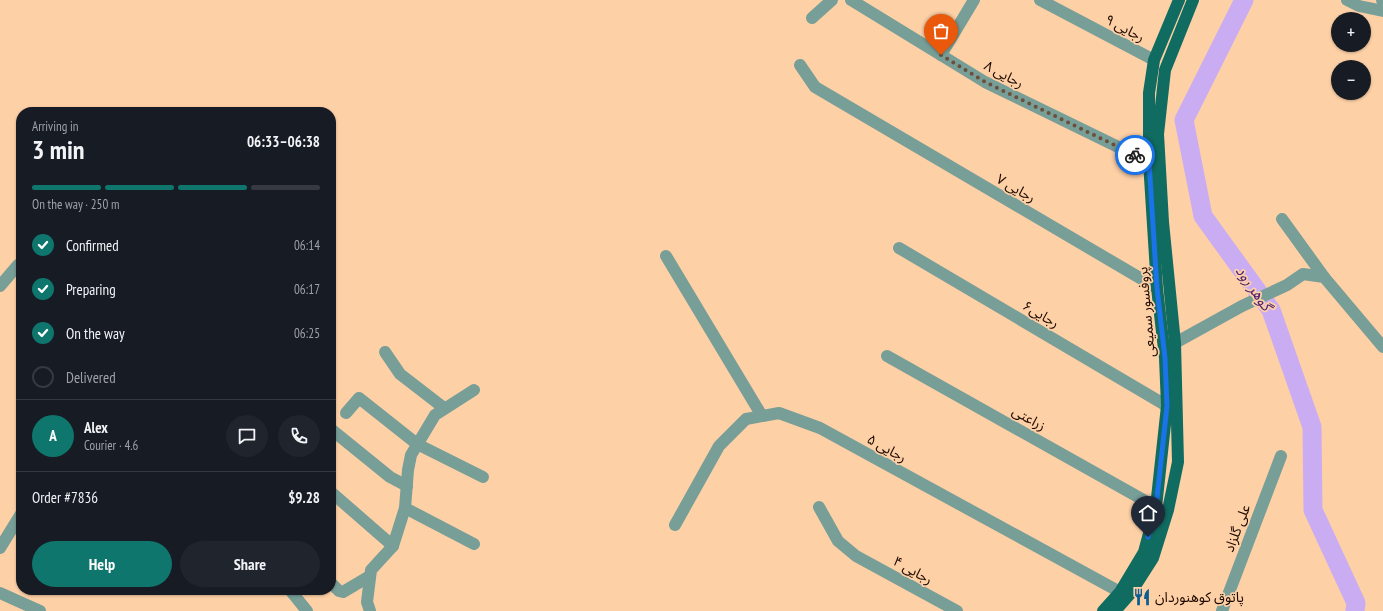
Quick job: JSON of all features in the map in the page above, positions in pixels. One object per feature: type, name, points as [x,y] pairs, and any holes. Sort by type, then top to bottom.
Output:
[{"type":"main road","name":"پروفسور سمیعی","points":[[1103,611],[1120,592],[1144,552],[1156,507],[1167,406],[1165,358],[1157,288],[1149,162],[1149,93],[1154,60],[1179,0]]},
{"type":"main road","name":"پروفسور سمیعی","points":[[1115,611],[1130,594],[1153,558],[1168,510],[1178,462],[1174,343],[1158,134],[1165,70],[1193,0]]},
{"type":"street","points":[[812,18],[832,0]]},
{"type":"street","name":"رجایی ۸","points":[[851,0],[985,82],[1149,162]]},
{"type":"street","points":[[941,55],[974,0]]},
{"type":"street","name":"رجایی ۹","points":[[1040,0],[1154,60]]},
{"type":"street","points":[[1348,0],[1359,6],[1383,11]]},
{"type":"street","name":"رجایی ۷","points":[[800,65],[815,87],[1157,288]]},
{"type":"street","points":[[1282,219],[1324,277],[1383,347]]},
{"type":"street","name":"رجایی۶","points":[[899,248],[1167,406]]},
{"type":"street","points":[[666,256],[762,416]]},
{"type":"street","points":[[0,286],[16,266]]},
{"type":"street","points":[[1174,343],[1303,274],[1324,277]]},
{"type":"street","points":[[385,352],[400,374],[444,408]]},
{"type":"street","name":"زراعتی","points":[[888,356],[1156,507]]},
{"type":"street","points":[[370,611],[367,602],[371,570],[392,546],[406,508],[409,461],[417,444],[435,414],[474,390]]},
{"type":"street","points":[[346,413],[359,398],[417,444],[483,477]]},
{"type":"street","name":"رجایی ۵","points":[[675,525],[719,446],[746,419],[779,413],[820,428],[1120,592]]},
{"type":"street","points":[[336,433],[390,477],[407,486]]},
{"type":"street","name":"علی گلزاد","points":[[1222,611],[1281,456]]},
{"type":"street","points":[[336,496],[392,546]]},
{"type":"street","name":"رجایی ۴","points":[[819,507],[838,541],[856,556],[956,611]]},
{"type":"street","points":[[406,508],[474,544]]},
{"type":"street","points":[[0,548],[16,522]]},
{"type":"street","points":[[336,588],[343,592],[370,576]]},
{"type":"street","points":[[0,593],[40,611]]},
{"type":"street","points":[[294,595],[306,611]]},
{"type":"waterway","name":"گوهر رود","points":[[1244,0],[1184,120],[1203,216],[1271,310],[1312,427],[1313,510],[1356,603],[1355,611]]},
{"type":"way so far","points":[[941,55],[985,82],[1135,155]]},
{"type":"place","name":"پاتوق کوهنوردان","points":[[1142,597]]},
{"type":"route","points":[[1135,155],[1149,162],[1157,288],[1165,358],[1167,406],[1156,507],[1148,537]]}]
